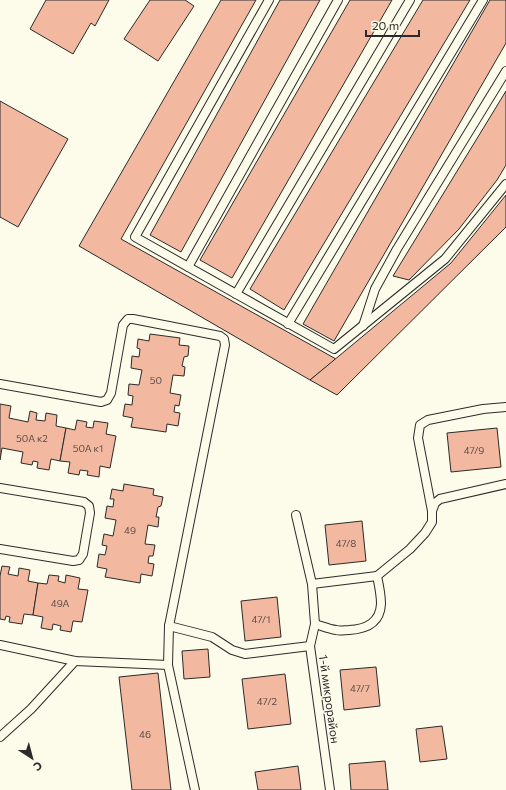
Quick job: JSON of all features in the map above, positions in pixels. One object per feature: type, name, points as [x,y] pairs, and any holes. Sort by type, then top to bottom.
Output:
[{"type":"lane","points":[[269,0],[135,237],[334,349],[445,259],[506,184]]},
{"type":"lane","points":[[188,267],[338,0]]},
{"type":"lane","points":[[236,294],[410,0]]},
{"type":"lane","points":[[288,324],[484,0]]},
{"type":"lane","points":[[363,326],[375,289],[397,249],[506,71]]},
{"type":"lane","points":[[0,384],[101,402],[107,400],[111,394],[123,325],[128,319],[220,336],[224,339],[225,345],[169,626],[168,665],[195,790]]},
{"type":"lane","points":[[312,584],[377,576],[410,549],[425,533],[432,522],[432,511],[418,438],[420,425],[428,420],[483,409],[506,407]]},
{"type":"lane","points":[[432,511],[435,504],[440,499],[506,484]]},
{"type":"lane","points":[[0,488],[84,502],[89,506],[90,513],[83,554],[79,560],[73,561],[0,549]]},
{"type":"lane","name":"1-й микрорайон","points":[[296,515],[312,584],[315,624],[310,646],[330,790]]},
{"type":"lane","points":[[315,624],[338,631],[358,630],[367,627],[375,620],[381,603],[377,576]]},
{"type":"lane","points":[[169,626],[212,637],[232,650],[245,654],[310,646]]},
{"type":"lane","points":[[0,645],[75,661],[168,665]]},
{"type":"lane","points":[[0,737],[31,709],[75,661]]},
{"type":"building","points":[[46,0],[109,0],[95,26],[91,23],[73,54],[30,29]]},
{"type":"building","points":[[150,0],[185,0],[194,6],[158,61],[124,39]]},
{"type":"building","points":[[221,0],[256,0],[121,239],[336,359],[310,380],[79,246]]},
{"type":"building","points":[[280,0],[320,0],[181,252],[150,235]]},
{"type":"building","points":[[350,0],[392,0],[232,278],[200,260]]},
{"type":"building","points":[[423,0],[470,0],[284,310],[250,289]]},
{"type":"building","points":[[490,0],[506,0],[506,43],[334,341],[303,324]]},
{"type":"building","points":[[506,91],[506,165],[497,180],[459,229],[409,280],[393,276]]},
{"type":"building","points":[[0,101],[68,139],[18,227],[0,217]]},
{"type":"building","points":[[506,195],[506,227],[337,395],[310,380],[451,263]]},
{"type":"building","points":[[150,334],[180,338],[179,345],[189,346],[188,356],[184,357],[182,366],[185,367],[184,376],[173,375],[170,393],[181,395],[179,406],[175,405],[174,412],[180,413],[178,426],[167,424],[166,432],[131,427],[133,418],[123,416],[125,404],[132,405],[133,396],[128,395],[129,384],[139,385],[142,370],[131,368],[132,356],[139,357],[140,349],[137,348],[138,339],[149,341]]},
{"type":"building","points":[[0,404],[11,406],[9,418],[28,422],[30,411],[37,413],[36,420],[45,421],[46,413],[57,415],[56,426],[66,428],[60,461],[51,459],[49,470],[37,468],[38,462],[33,461],[32,465],[21,463],[23,452],[2,448],[0,460]]},
{"type":"building","points":[[77,420],[87,422],[86,427],[93,428],[94,421],[108,423],[106,434],[116,436],[110,468],[100,466],[99,477],[87,475],[88,471],[80,470],[79,475],[68,473],[70,462],[60,461],[66,428],[75,430]]},
{"type":"building","points":[[497,428],[501,467],[451,472],[447,433]]},
{"type":"building","points":[[124,484],[154,489],[153,495],[163,497],[161,506],[158,507],[156,517],[159,517],[158,527],[148,525],[145,544],[155,545],[153,556],[149,556],[148,563],[154,564],[152,576],[141,574],[140,583],[105,577],[107,569],[97,567],[99,554],[105,555],[107,546],[102,545],[104,534],[113,536],[116,520],[105,518],[107,506],[113,507],[114,499],[110,499],[112,489],[123,491]]},
{"type":"building","points":[[362,521],[366,561],[329,565],[325,525]]},
{"type":"building","points":[[2,566],[10,567],[8,574],[18,576],[19,568],[30,570],[28,581],[38,583],[33,615],[24,614],[22,624],[9,622],[10,617],[6,616],[5,620],[0,619],[0,576]]},
{"type":"building","points":[[49,575],[59,576],[58,581],[65,583],[66,575],[80,578],[78,589],[88,590],[82,622],[73,621],[71,632],[60,630],[61,626],[53,624],[52,630],[41,628],[43,617],[33,615],[38,583],[47,584]]},
{"type":"building","points":[[277,597],[281,637],[245,641],[241,601]]},
{"type":"building","points":[[208,649],[210,677],[184,679],[182,651]]},
{"type":"building","points":[[376,667],[380,706],[344,710],[340,670]]},
{"type":"building","points":[[158,673],[171,790],[132,790],[119,677]]},
{"type":"building","points":[[285,674],[291,724],[248,729],[242,679]]},
{"type":"building","points":[[442,726],[447,759],[420,762],[416,729]]},
{"type":"building","points":[[385,761],[388,790],[351,790],[349,764]]},
{"type":"building","points":[[298,766],[301,790],[258,790],[255,772]]}]
